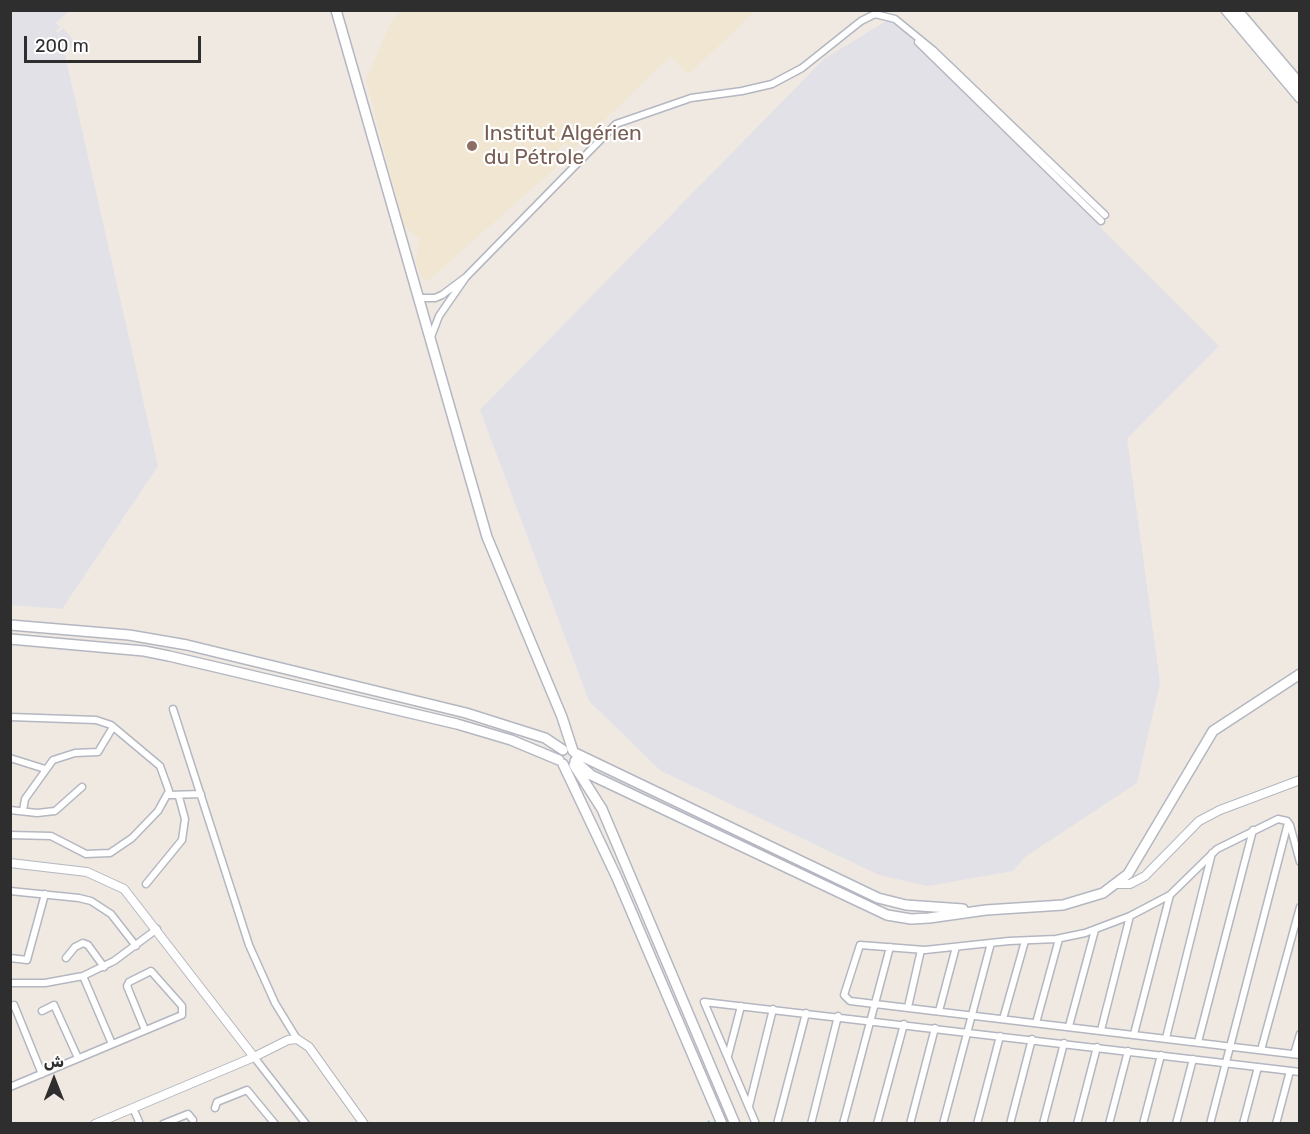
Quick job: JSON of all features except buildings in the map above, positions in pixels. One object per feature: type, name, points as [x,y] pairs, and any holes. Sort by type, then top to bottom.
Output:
[{"type":"main road","points":[[336,10],[487,537],[562,717],[568,756],[617,878],[722,1124]]},
{"type":"main road","points":[[1226,10],[1299,98]]},
{"type":"main road","points":[[1237,10],[1299,84]]},
{"type":"main road","points":[[10,625],[165,640],[466,712],[545,738],[591,775],[875,911],[910,919],[986,910],[1063,905],[1103,893],[1117,884],[1138,861],[1205,741],[1214,731],[1299,674]]},
{"type":"main road","points":[[10,639],[144,651],[457,724],[568,756],[878,898],[906,905],[986,910]]},
{"type":"main road","points":[[545,738],[558,734],[562,717]]},
{"type":"main road","points":[[568,756],[602,809],[735,1124]]},
{"type":"street","points":[[430,341],[439,316],[466,277],[616,124],[691,98],[772,84],[802,68],[869,16],[889,16],[933,50],[1103,218]]},
{"type":"street","points":[[417,298],[435,298],[466,277]]},
{"type":"street","points":[[173,709],[249,945],[275,1003],[297,1039],[309,1047],[364,1124]]},
{"type":"street","points":[[10,717],[96,720],[113,727],[160,766],[168,782],[168,795],[158,812],[132,838],[110,853],[92,855],[51,836],[10,835]]},
{"type":"street","points":[[23,812],[25,799],[45,769],[60,756],[98,752],[113,727]]},
{"type":"street","points":[[10,758],[45,769]]},
{"type":"street","points":[[1117,884],[1130,884],[1145,876],[1199,822],[1299,780]]},
{"type":"street","points":[[10,810],[55,811],[82,787]]},
{"type":"street","points":[[168,795],[179,797],[201,794]]},
{"type":"street","points":[[146,884],[182,840],[185,819],[179,797]]},
{"type":"street","points":[[1288,823],[1278,819],[1212,852],[1170,896],[1095,930],[1059,939],[921,950],[860,945],[844,995],[850,1001],[1297,1054],[1299,1034]]},
{"type":"street","points":[[1288,823],[1299,862]]},
{"type":"street","points":[[1210,1124],[1288,823]]},
{"type":"street","points":[[1198,1042],[1253,830]]},
{"type":"street","points":[[1166,1038],[1212,852]]},
{"type":"street","points":[[10,863],[53,867],[101,876],[124,889],[306,1124]]},
{"type":"street","points":[[10,891],[79,898],[101,906],[119,922],[136,946]]},
{"type":"street","points":[[10,958],[27,960],[45,894]]},
{"type":"street","points":[[1134,1034],[1170,896]]},
{"type":"street","points":[[1261,1050],[1299,907]]},
{"type":"street","points":[[1101,1030],[1130,916]]},
{"type":"street","points":[[10,983],[45,983],[83,976],[104,967],[157,929]]},
{"type":"street","points":[[1069,1026],[1095,930]]},
{"type":"street","points":[[1036,1023],[1059,939]]},
{"type":"street","points":[[1003,1019],[1025,940]]},
{"type":"street","points":[[66,958],[75,947],[83,943],[104,967]]},
{"type":"street","points":[[943,1124],[991,943]]},
{"type":"street","points":[[843,1124],[890,947]]},
{"type":"street","points":[[939,1011],[956,947]]},
{"type":"street","points":[[908,1007],[921,950]]},
{"type":"street","points":[[10,1087],[182,1015],[183,1011],[151,971],[129,982],[127,986],[145,1030]]},
{"type":"street","points":[[83,976],[112,1044]]},
{"type":"street","points":[[756,1124],[704,1002],[1000,1035],[1299,1072]]},
{"type":"street","points":[[10,1007],[14,1005],[42,1074]]},
{"type":"street","points":[[42,1011],[54,1005],[78,1058]]},
{"type":"street","points":[[727,1057],[741,1006]]},
{"type":"street","points":[[748,1106],[773,1009]]},
{"type":"street","points":[[777,1124],[806,1013]]},
{"type":"street","points":[[811,1124],[838,1016]]},
{"type":"street","points":[[877,1124],[904,1024]]},
{"type":"street","points":[[910,1124],[935,1028]]},
{"type":"street","points":[[977,1124],[1000,1035]]},
{"type":"street","points":[[95,1124],[254,1057],[288,1040],[297,1039]]},
{"type":"street","points":[[1010,1124],[1032,1039]]},
{"type":"street","points":[[1043,1124],[1064,1043]]},
{"type":"street","points":[[1077,1124],[1097,1047]]},
{"type":"street","points":[[1109,1124],[1128,1051]]},
{"type":"street","points":[[1143,1124],[1161,1055]]},
{"type":"street","points":[[1176,1124],[1193,1059]]},
{"type":"street","points":[[1243,1124],[1258,1067]]},
{"type":"street","points":[[1276,1124],[1290,1071]]},
{"type":"street","points":[[215,1108],[217,1102],[247,1090],[275,1124]]},
{"type":"street","points":[[133,1108],[140,1124]]},
{"type":"street","points":[[163,1124],[188,1114],[193,1120]]},
{"type":"shaded area","name":"Institut Algérien du Pétrole","points":[[404,10],[750,10],[752,14],[690,73],[686,72],[671,56],[573,150],[565,143],[554,154],[562,162],[429,280],[422,279],[416,264],[419,238],[404,226],[366,80],[393,18]]},
{"type":"shaded area","points":[[10,11],[69,11],[56,23],[60,27],[56,31],[58,33],[63,28],[75,42],[65,55],[158,466],[62,609],[11,605]]},
{"type":"shaded area","points":[[888,20],[901,28],[1219,346],[1127,439],[1160,683],[1137,783],[1025,857],[1013,871],[928,886],[879,875],[661,771],[589,701],[480,410],[824,59]]},
{"type":"place","name":"Institut Algérien du Pétrole","points":[[472,146]]}]
